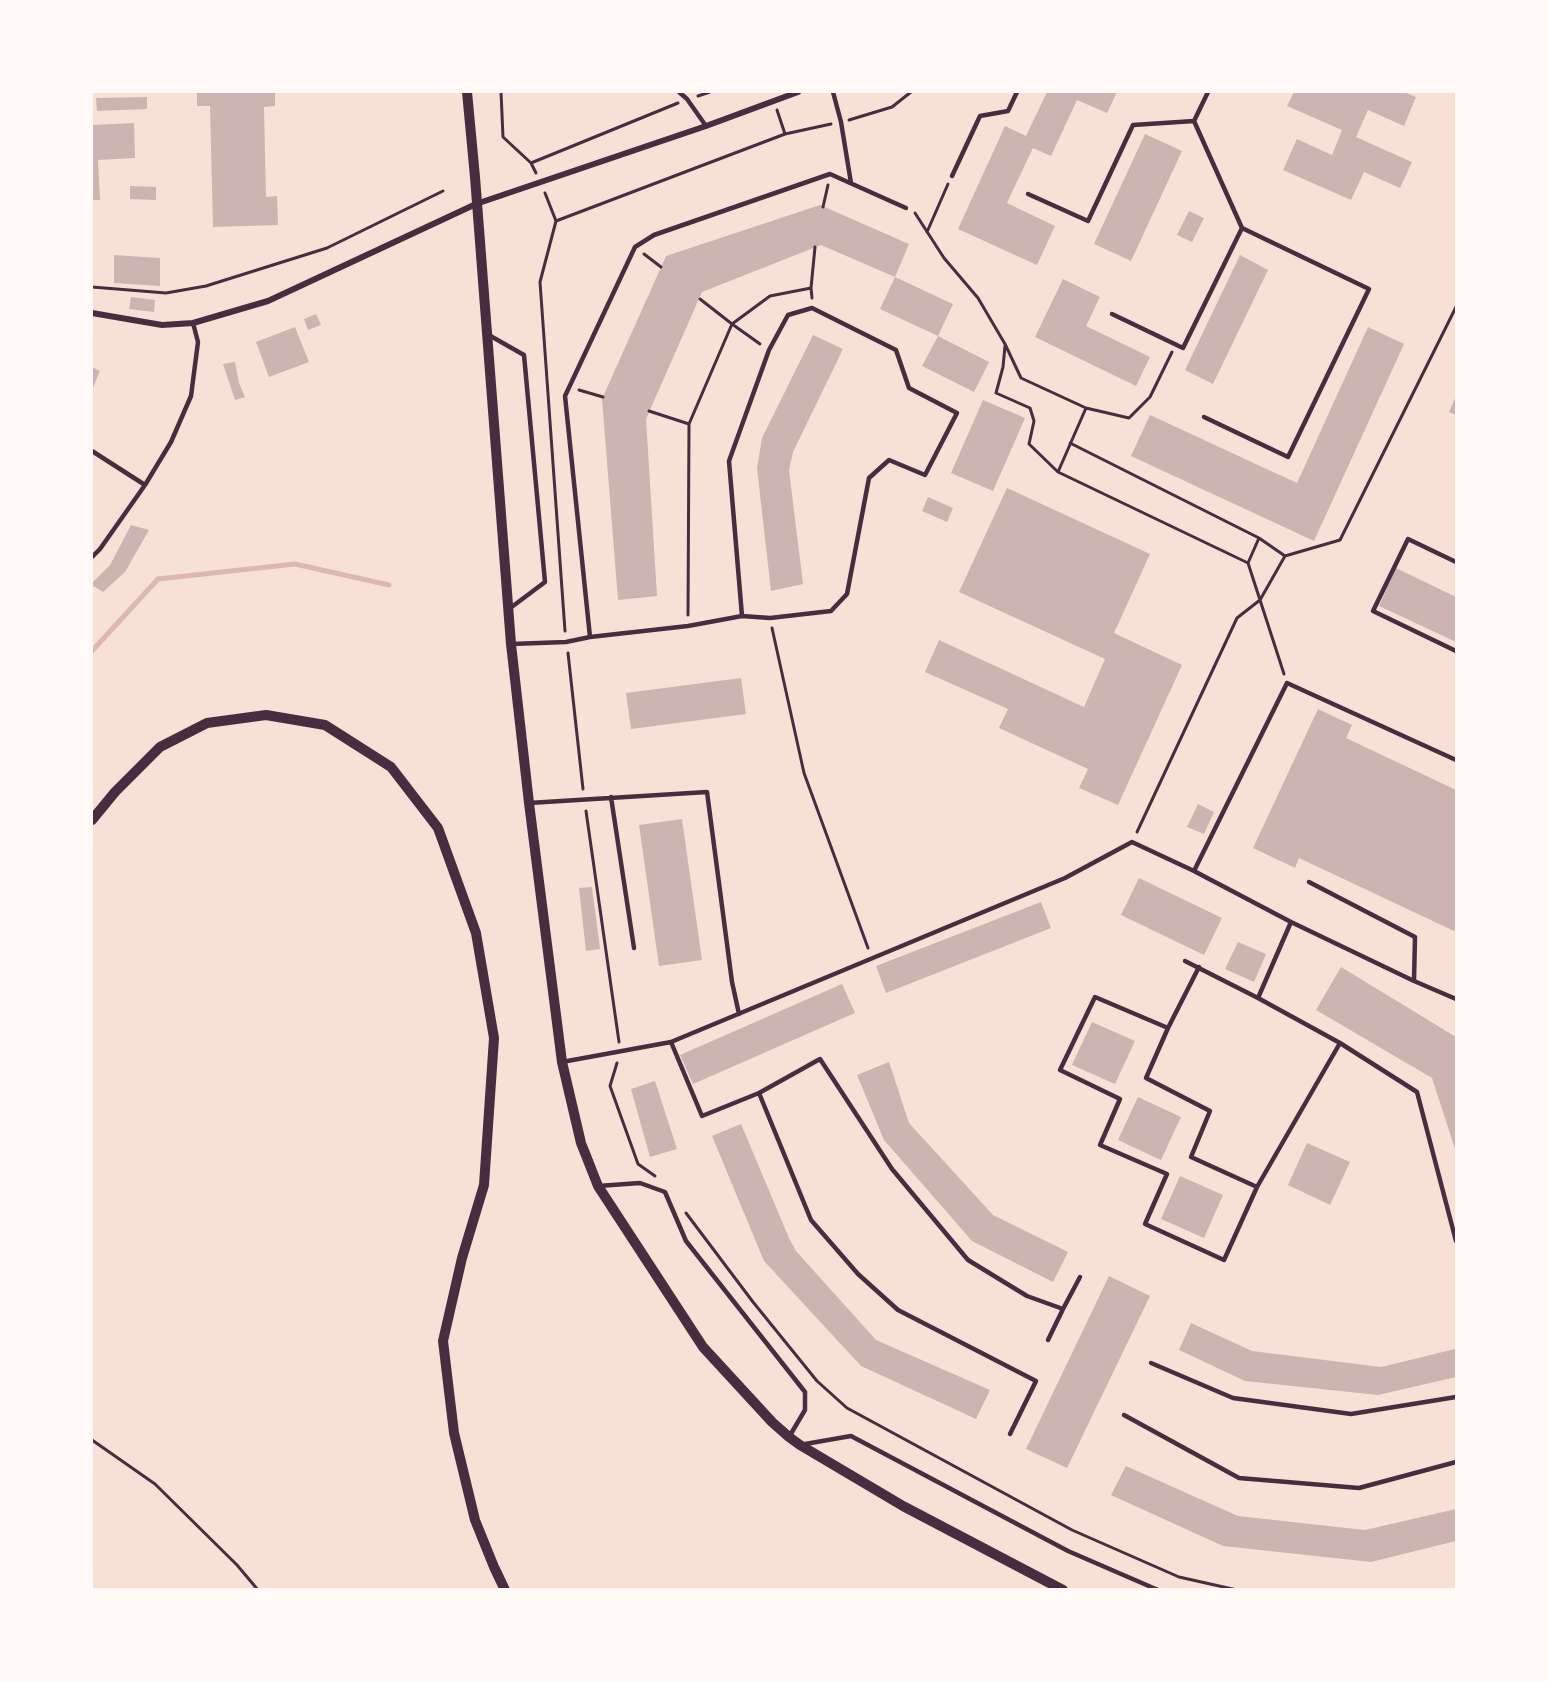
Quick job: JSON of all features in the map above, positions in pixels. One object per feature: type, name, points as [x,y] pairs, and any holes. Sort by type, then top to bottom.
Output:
[{"type":"street","points":[[467,92],[512,644],[529,803],[562,1062],[581,1143],[597,1186],[703,1347],[772,1422],[789,1437],[903,1506],[1063,1590]]},
{"type":"street","points":[[92,313],[162,325],[193,323],[268,301],[476,204],[798,92]]},
{"type":"street","points":[[92,820],[114,792],[160,747],[207,723],[266,715],[325,725],[392,767],[438,828],[476,933],[494,1038],[484,1185],[462,1258],[443,1341],[454,1433],[475,1520],[505,1590]]},
{"type":"lane","points":[[679,92],[687,99],[705,126]]},
{"type":"lane","points":[[833,92],[851,183]]},
{"type":"lane","points":[[952,176],[980,116],[1008,111],[1017,92]]},
{"type":"lane","points":[[1204,417],[1288,457],[1369,289],[1242,228],[1194,121],[1208,92]]},
{"type":"lane","points":[[1028,194],[1088,221],[1133,125],[1194,121]]},
{"type":"lane","points":[[590,637],[565,396],[635,247],[654,236],[830,174],[906,208]]},
{"type":"lane","points":[[1112,314],[1184,348],[1242,228]]},
{"type":"lane","points":[[512,644],[566,642],[590,637],[688,626],[742,616],[770,618],[831,611],[839,603],[847,594],[869,478],[889,459],[925,475],[957,413],[909,388],[896,350],[812,308],[788,315],[769,350],[729,461],[742,616]]},
{"type":"lane","points":[[92,558],[145,485],[171,442],[191,396],[198,342],[193,323]]},
{"type":"lane","points":[[487,334],[524,355],[545,582],[509,609]]},
{"type":"lane","points":[[92,451],[145,485]]},
{"type":"lane","points":[[1456,562],[1408,539],[1373,611],[1456,651]]},
{"type":"lane","points":[[1194,871],[1287,683],[1456,760]]},
{"type":"lane","points":[[529,803],[707,792],[732,982],[739,1014]]},
{"type":"lane","points":[[610,797],[634,948]]},
{"type":"lane","points":[[562,1062],[671,1042],[1065,878],[1132,842],[1194,871],[1291,922],[1456,999]]},
{"type":"lane","points":[[1309,882],[1415,937],[1414,981]]},
{"type":"lane","points":[[1257,998],[1291,922]]},
{"type":"lane","points":[[1185,961],[1340,1043],[1417,1092],[1456,1241]]},
{"type":"lane","points":[[1198,967],[1146,1078],[1210,1111],[1191,1157],[1257,1187]]},
{"type":"lane","points":[[1168,1028],[1095,997],[1060,1070],[1120,1098],[1100,1145],[1167,1174],[1145,1224],[1224,1260],[1257,1187],[1340,1043]]},
{"type":"lane","points":[[671,1042],[702,1116],[759,1093],[820,1059],[892,1169],[968,1260],[1027,1296],[1064,1310]]},
{"type":"lane","points":[[759,1093],[812,1220],[858,1274],[898,1310],[1036,1381],[1010,1434]]},
{"type":"lane","points":[[597,1186],[640,1183],[665,1192],[686,1241],[805,1392],[805,1410],[789,1437]]},
{"type":"lane","points":[[1048,1340],[1080,1277]]},
{"type":"lane","points":[[1151,1363],[1233,1398],[1351,1414],[1456,1396]]},
{"type":"lane","points":[[1124,1415],[1239,1478],[1359,1488],[1456,1462]]},
{"type":"lane","points":[[800,1445],[851,1436],[1068,1551],[1158,1590]]},
{"type":"path","points":[[501,92],[503,137],[531,163]]},
{"type":"path","points":[[556,221],[785,134],[840,123],[892,107],[911,92]]},
{"type":"path","points":[[824,207],[830,174]]},
{"type":"path","points":[[927,231],[952,176]]},
{"type":"path","points":[[92,287],[166,293],[206,286],[327,248],[443,191]]},
{"type":"path","points":[[906,208],[915,212],[944,258],[978,298],[1022,378],[1086,408],[1130,418],[1150,397],[1176,345]]},
{"type":"path","points":[[635,247],[661,267]]},
{"type":"path","points":[[812,308],[811,288],[815,247]]},
{"type":"path","points":[[688,626],[689,424],[732,324],[770,296],[811,288]]},
{"type":"path","points":[[700,299],[769,350]]},
{"type":"path","points":[[1132,842],[1237,618],[1260,600],[1285,556],[1340,540],[1456,307]]},
{"type":"path","points":[[1005,344],[1003,367],[996,393],[1030,408],[1034,421],[1029,444],[1058,472],[1248,563]]},
{"type":"path","points":[[570,387],[603,397]]},
{"type":"path","points":[[1058,472],[1086,408]]},
{"type":"path","points":[[649,411],[689,424]]},
{"type":"path","points":[[1070,443],[1259,538],[1285,556]]},
{"type":"path","points":[[1259,538],[1248,563],[1287,683]]},
{"type":"path","points":[[770,618],[804,773],[871,959]]},
{"type":"path","points":[[92,1440],[155,1484],[237,1565],[258,1590]]},
{"type":"building","points":[[197,92],[275,92],[275,106],[264,107],[266,197],[277,196],[278,225],[213,227],[210,106],[197,106]]},
{"type":"building","points":[[1047,92],[1117,92],[1107,113],[1077,100],[1051,156],[1033,148],[1007,203],[1055,226],[1037,265],[958,229],[1005,126],[1026,136]]},
{"type":"building","points":[[1294,92],[1404,92],[1416,97],[1404,126],[1368,110],[1356,137],[1412,162],[1400,188],[1364,172],[1351,200],[1283,170],[1297,139],[1332,155],[1342,130],[1287,106]]},
{"type":"building","points":[[147,97],[147,109],[97,111],[96,98]]},
{"type":"building","points":[[134,123],[135,158],[98,160],[100,200],[92,200],[92,125]]},
{"type":"building","points":[[1145,134],[1182,151],[1131,261],[1094,244]]},
{"type":"building","points":[[130,186],[156,187],[156,200],[130,199]]},
{"type":"building","points":[[820,205],[909,244],[895,277],[821,245],[702,292],[646,419],[657,596],[618,600],[602,399],[666,256]]},
{"type":"building","points":[[1189,211],[1204,218],[1192,242],[1177,235]]},
{"type":"building","points":[[114,255],[160,258],[160,286],[114,283]]},
{"type":"building","points":[[1240,255],[1268,270],[1213,384],[1185,370]]},
{"type":"building","points":[[895,277],[953,304],[938,336],[880,309]]},
{"type":"building","points":[[1063,279],[1100,297],[1086,326],[1150,357],[1136,386],[1035,337]]},
{"type":"building","points":[[131,297],[155,300],[154,312],[129,309]]},
{"type":"building","points":[[316,314],[321,325],[308,330],[304,319]]},
{"type":"building","points":[[295,327],[309,362],[269,377],[256,342]]},
{"type":"building","points":[[1368,327],[1404,344],[1314,541],[1131,456],[1150,415],[1297,483]]},
{"type":"building","points":[[813,335],[843,349],[793,452],[789,470],[803,584],[771,591],[757,468],[762,438]]},
{"type":"building","points":[[938,336],[989,362],[974,392],[922,366]]},
{"type":"building","points":[[235,362],[239,383],[245,397],[235,400],[223,364]]},
{"type":"building","points":[[92,367],[100,371],[92,390]]},
{"type":"building","points":[[1456,396],[1456,415],[1449,412]]},
{"type":"building","points":[[983,400],[1025,418],[993,491],[951,473]]},
{"type":"building","points":[[1007,488],[1150,554],[1114,633],[1182,665],[1118,805],[1079,788],[1088,769],[999,728],[1008,709],[925,672],[939,640],[1084,707],[1105,659],[959,592]]},
{"type":"building","points":[[928,497],[953,508],[947,522],[922,511]]},
{"type":"building","points":[[131,525],[149,530],[125,572],[103,592],[92,583],[110,565]]},
{"type":"building","points":[[1396,568],[1456,597],[1456,642],[1379,606]]},
{"type":"building","points":[[741,678],[746,714],[631,729],[626,693]]},
{"type":"building","points":[[1318,709],[1352,725],[1346,738],[1456,790],[1456,927],[1454,931],[1299,858],[1295,868],[1253,848]]},
{"type":"building","points":[[1198,804],[1214,812],[1204,834],[1187,827]]},
{"type":"building","points":[[682,819],[702,960],[659,966],[639,825]]},
{"type":"building","points":[[1139,878],[1222,918],[1204,955],[1121,915]]},
{"type":"building","points":[[592,887],[600,949],[586,951],[579,888]]},
{"type":"building","points":[[1041,902],[1051,928],[886,993],[876,966]]},
{"type":"building","points":[[1238,942],[1266,954],[1254,982],[1225,969]]},
{"type":"building","points":[[1341,967],[1456,1037],[1456,1152],[1432,1078],[1316,1010]]},
{"type":"building","points":[[842,984],[855,1013],[693,1084],[680,1055]]},
{"type":"building","points":[[1092,1022],[1135,1041],[1115,1084],[1072,1065]]},
{"type":"building","points":[[889,1062],[909,1123],[993,1215],[1068,1252],[1053,1282],[972,1241],[884,1140],[857,1075]]},
{"type":"building","points":[[655,1081],[677,1149],[650,1157],[631,1089]]},
{"type":"building","points":[[1138,1097],[1181,1117],[1161,1160],[1118,1140]]},
{"type":"building","points":[[741,1124],[796,1251],[876,1340],[990,1390],[976,1419],[861,1366],[764,1261],[712,1136]]},
{"type":"building","points":[[1307,1143],[1350,1162],[1330,1205],[1288,1185]]},
{"type":"building","points":[[1180,1176],[1223,1195],[1204,1238],[1161,1219]]},
{"type":"building","points":[[1109,1276],[1150,1296],[1067,1468],[1026,1449]]},
{"type":"building","points":[[1191,1323],[1252,1351],[1381,1367],[1455,1349],[1456,1377],[1378,1395],[1245,1381],[1179,1350]]},
{"type":"building","points":[[1126,1466],[1238,1516],[1365,1530],[1456,1509],[1456,1541],[1371,1562],[1223,1546],[1111,1495]]},
{"type":"waterway","points":[[92,651],[158,579],[295,564],[389,585]]}]
